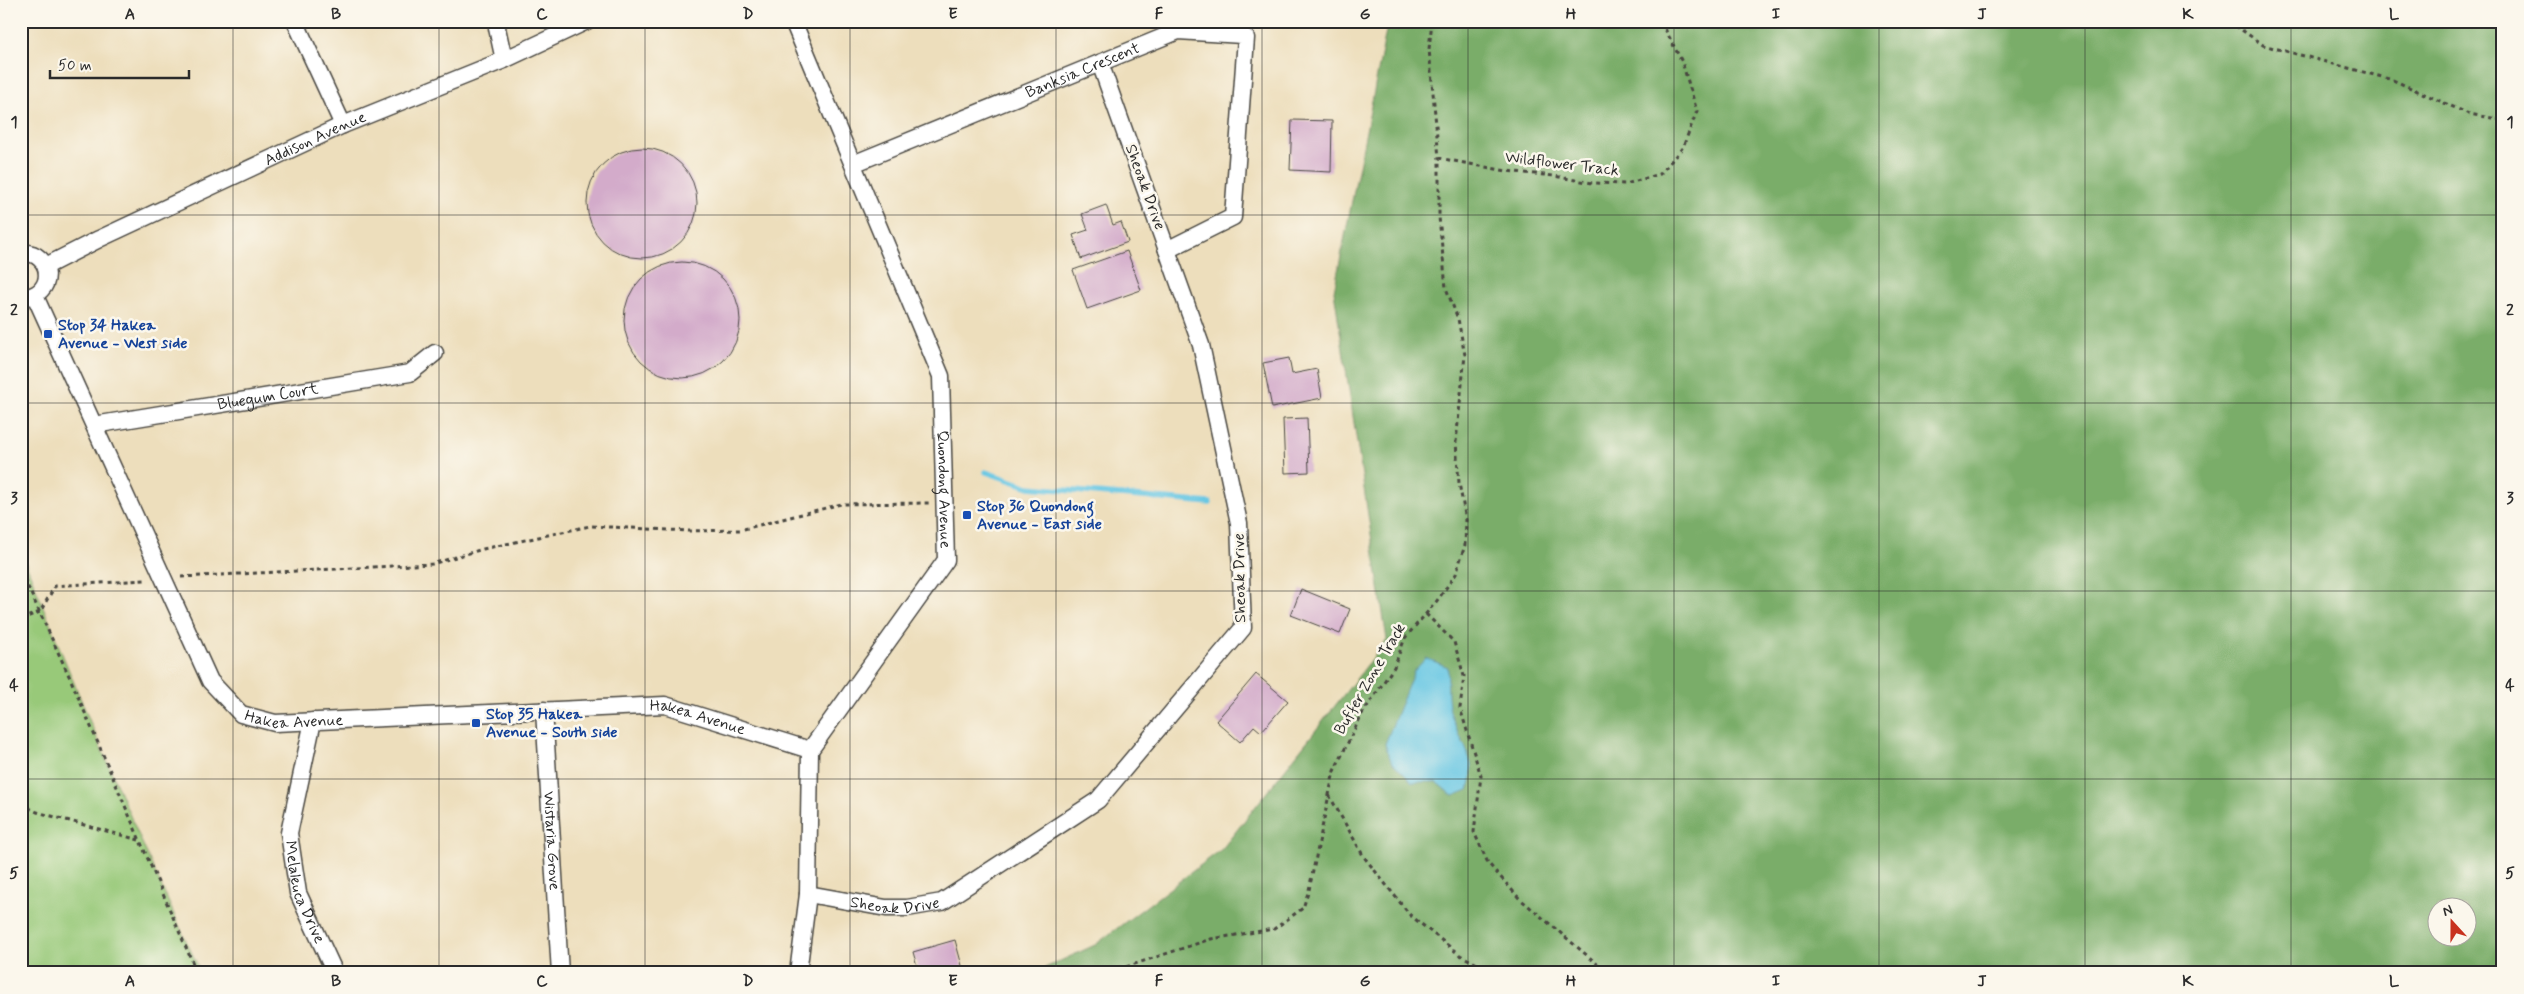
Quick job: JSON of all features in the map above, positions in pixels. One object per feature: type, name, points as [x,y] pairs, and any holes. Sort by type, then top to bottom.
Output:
[{"type":"street","points":[[295,21],[343,125]]},
{"type":"street","points":[[498,21],[496,28],[504,60]]},
{"type":"street","name":"Addison Avenue","points":[[46,266],[343,125],[504,60],[587,21]]},
{"type":"street","name":"Quondong Avenue","points":[[793,21],[941,376],[945,504],[946,560],[810,750]]},
{"type":"street","name":"Banksia Crescent","points":[[853,164],[1178,31],[1242,34],[1246,38],[1233,217],[1167,250]]},
{"type":"street","name":"Sheoak Drive","points":[[808,894],[886,908],[907,908],[942,902],[1098,800],[1243,628],[1239,523],[1201,345],[1100,63]]},
{"type":"street","points":[[21,253],[35,255],[46,266],[47,278],[45,286],[28,296]]},
{"type":"street","name":"Hakea Avenue","points":[[28,296],[94,425],[210,681],[241,714],[275,723],[665,705],[810,750]]},
{"type":"street","name":"Bluegum Court","points":[[94,425],[410,373],[435,353]]},
{"type":"street","name":"Wistaria Grove","points":[[544,710],[560,973]]},
{"type":"street","name":"Melaleuca Drive","points":[[313,721],[289,833],[298,893],[335,973]]},
{"type":"street","points":[[798,973],[808,894],[810,750]]},
{"type":"path","points":[[1432,21],[1429,49],[1439,158]]},
{"type":"path","name":"Wildflower Track","points":[[1439,158],[1506,171],[1554,176],[1592,183],[1626,184],[1660,174],[1683,147],[1697,111],[1682,62],[1661,21]]},
{"type":"path","points":[[2229,21],[2263,45],[2393,80],[2469,114],[2503,120]]},
{"type":"path","name":"Buffer Zone Track","points":[[1087,973],[1097,969],[1126,967],[1211,940],[1274,929],[1303,908],[1309,890],[1334,771],[1362,714],[1394,667],[1405,638],[1456,574],[1465,545],[1466,528],[1459,483],[1456,442],[1465,355],[1458,319],[1446,288],[1440,217],[1439,158]]},
{"type":"path","points":[[21,619],[40,612],[55,586],[164,578],[432,564],[484,549],[590,526],[689,532],[740,530],[841,504],[945,504]]},
{"type":"path","points":[[21,572],[70,678],[197,973]]},
{"type":"path","points":[[1426,614],[1454,642],[1464,676],[1460,708],[1482,776],[1474,832],[1488,863],[1519,898],[1608,973]]},
{"type":"path","points":[[1328,795],[1364,857],[1410,915],[1460,955],[1494,973]]},
{"type":"path","points":[[21,804],[37,812],[139,840]]},
{"type":"green space","points":[[1388,21],[2503,21],[2503,973],[1034,973],[1095,945],[1222,849],[1387,640],[1334,291]]},
{"type":"green space","points":[[21,551],[108,764],[153,869],[201,973],[21,973]]},
{"type":"water","points":[[1426,658],[1448,667],[1449,706],[1466,748],[1472,769],[1468,790],[1453,796],[1436,782],[1412,782],[1391,761],[1385,744],[1414,671]]},
{"type":"building","points":[[1292,120],[1332,121],[1331,172],[1290,170]]},
{"type":"building","points":[[642,148],[663,152],[681,164],[693,182],[697,203],[693,224],[681,242],[663,254],[642,258],[621,254],[603,242],[591,224],[587,203],[591,182],[603,164],[621,152]]},
{"type":"building","points":[[1106,205],[1113,225],[1121,222],[1128,242],[1081,259],[1073,235],[1088,230],[1082,214]]},
{"type":"building","points":[[1127,251],[1141,290],[1087,309],[1073,270]]},
{"type":"building","points":[[682,262],[704,266],[723,279],[736,298],[740,320],[736,342],[723,361],[704,374],[682,378],[660,374],[641,361],[628,342],[624,320],[628,298],[641,279],[660,266]]},
{"type":"building","points":[[1289,358],[1292,374],[1317,369],[1322,398],[1272,408],[1263,363]]},
{"type":"building","points":[[1307,418],[1309,472],[1285,473],[1283,419]]},
{"type":"building","points":[[1301,589],[1350,609],[1340,634],[1291,615]]},
{"type":"building","points":[[1256,674],[1288,701],[1261,732],[1254,726],[1240,742],[1216,721]]},
{"type":"building","points":[[955,940],[964,973],[919,973],[913,952]]},
{"type":"waterway","points":[[986,472],[1029,487],[1210,503]]},
{"type":"place","name":"Stop 34 Hakea Avenue - West side","points":[[48,334]]},
{"type":"place","name":"Stop 36 Quondong Avenue - East side","points":[[967,515]]},
{"type":"place","name":"Stop 35 Hakea Avenue - South side","points":[[476,723]]}]
